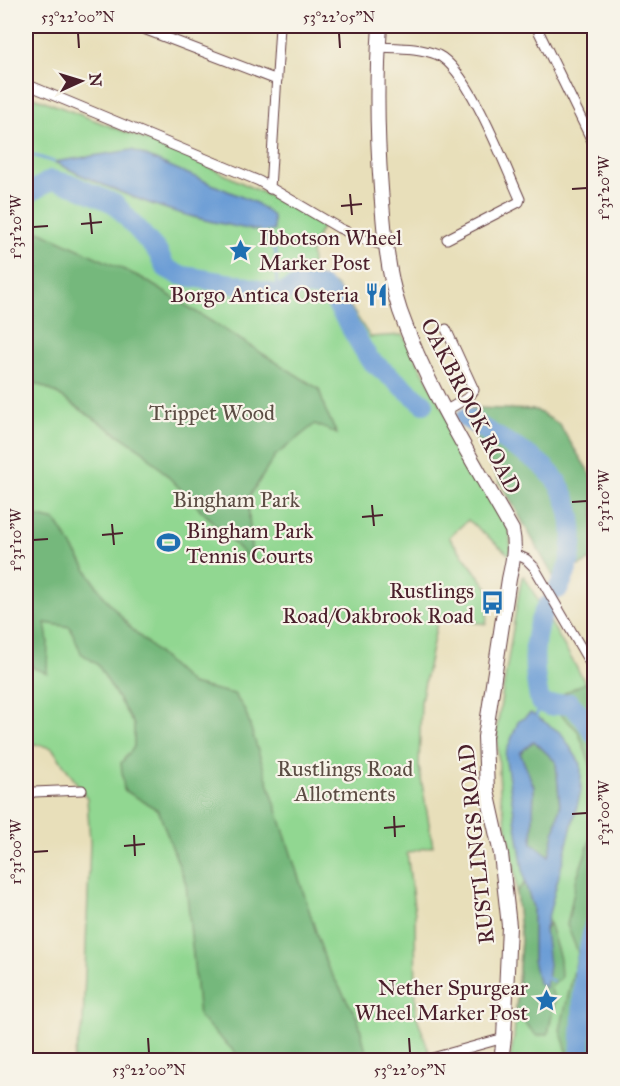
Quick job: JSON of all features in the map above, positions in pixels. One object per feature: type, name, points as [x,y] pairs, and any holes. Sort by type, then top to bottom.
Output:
[{"type":"street","points":[[136,26],[277,80]]},
{"type":"street","points":[[270,189],[280,26]]},
{"type":"street","name":"OAKBROOK ROAD","points":[[380,26],[377,104],[386,246],[400,309],[417,352],[446,411],[512,530],[515,555]]},
{"type":"street","points":[[536,26],[594,146]]},
{"type":"street","points":[[378,47],[423,50],[440,56],[454,67],[483,118],[520,199],[519,202],[447,239]]},
{"type":"street","points":[[26,84],[259,181],[339,228],[365,240],[386,246]]},
{"type":"street","points":[[446,329],[474,390],[470,397],[446,411]]},
{"type":"street","points":[[515,555],[526,559],[534,567],[594,670]]},
{"type":"street","name":"RUSTLINGS ROAD","points":[[501,1060],[504,1038],[508,926],[501,854],[488,791],[485,737],[509,579],[515,555]]},
{"type":"street","points":[[26,795],[34,792],[82,790]]},
{"type":"street","points":[[425,1060],[504,1038]]},
{"type":"green space","name":"Bingham Park","points":[[26,94],[183,154],[324,223],[311,250],[313,274],[337,286],[370,337],[403,335],[510,532],[511,556],[468,520],[449,537],[491,592],[486,624],[438,618],[421,701],[419,767],[433,846],[407,853],[415,914],[416,1014],[432,1060],[73,1060],[83,1025],[90,842],[87,798],[52,748],[26,742]]},
{"type":"green space","name":"Trippet Wood","points":[[26,225],[142,278],[319,389],[325,409],[337,434],[315,424],[275,456],[248,499],[252,562],[143,451],[54,392],[26,378]]},
{"type":"green space","points":[[475,408],[536,410],[559,424],[594,480],[594,559],[574,568],[562,592],[461,412]]},
{"type":"green space","points":[[31,515],[56,521],[102,594],[130,627],[191,684],[234,694],[245,710],[327,966],[358,1019],[368,1060],[243,1060],[199,1017],[186,884],[158,810],[124,790],[121,763],[134,747],[134,725],[98,665],[81,653],[70,627],[45,623],[48,641],[47,673],[33,668],[26,652],[26,521]]},
{"type":"green space","points":[[524,576],[594,698],[594,1060],[510,1060],[514,1037],[521,940],[514,862],[500,793],[497,727],[518,598]]},
{"type":"green space","points":[[586,682],[594,698],[594,774],[578,731],[557,711],[559,696]]},
{"type":"green space","points":[[534,741],[556,762],[560,807],[550,856],[532,843],[534,787],[520,753]]},
{"type":"green space","points":[[594,774],[594,827],[591,792]]},
{"type":"green space","points":[[594,830],[594,1060],[570,1060],[560,1030],[578,953],[567,925],[577,877]]},
{"type":"green space","points":[[525,883],[533,907],[533,960],[548,965],[545,932],[549,922],[560,959],[561,978],[550,987],[555,1000],[548,1034],[537,1036],[516,1014],[521,940],[516,892]]},
{"type":"water","points":[[132,150],[256,203],[273,216],[274,231],[243,228],[164,208],[119,192],[54,162]]},
{"type":"water","points":[[531,713],[561,733],[581,764],[581,791],[545,929],[549,965],[546,988],[538,983],[533,960],[533,907],[525,883],[505,755],[518,722]],"holes":[[[534,741],[556,762],[560,807],[549,856],[532,843],[534,787],[520,753]]]},
{"type":"waterway","points":[[26,153],[54,162]]},
{"type":"waterway","points":[[26,195],[51,180],[73,185],[115,204],[157,251],[166,268],[179,275],[239,285],[277,295],[299,285],[322,287],[333,298],[369,359],[424,404]]},
{"type":"waterway","points":[[263,231],[276,253],[277,295]]},
{"type":"waterway","points":[[466,418],[538,462],[551,474],[561,489],[568,505],[573,539],[566,573],[558,589]]},
{"type":"waterway","points":[[547,606],[538,628],[534,653],[540,702],[549,706],[570,703],[584,718],[594,734]]},
{"type":"waterway","points":[[538,720],[536,717],[540,702]]},
{"type":"waterway","points":[[580,1060],[584,971],[594,925]]},
{"type":"waterway","points":[[584,971],[594,965]]},
{"type":"waterway","points":[[547,978],[553,981]]},
{"type":"waterway","points":[[579,988],[584,990]]},
{"type":"place","name":"Ibbotson Wheel Marker Post","points":[[241,250]]},
{"type":"place","name":"Borgo Antica Osteria","points":[[377,294]]},
{"type":"place","name":"Bingham Park Tennis Courts","points":[[168,543]]},
{"type":"place","name":"Rustlings Road/Oakbrook Road","points":[[492,603]]},
{"type":"place","name":"Nether Spurgear Wheel Marker Post","points":[[546,1000]]},
{"type":"park label","name":"Rustlings Road Allotments","points":[[345,780]]}]
